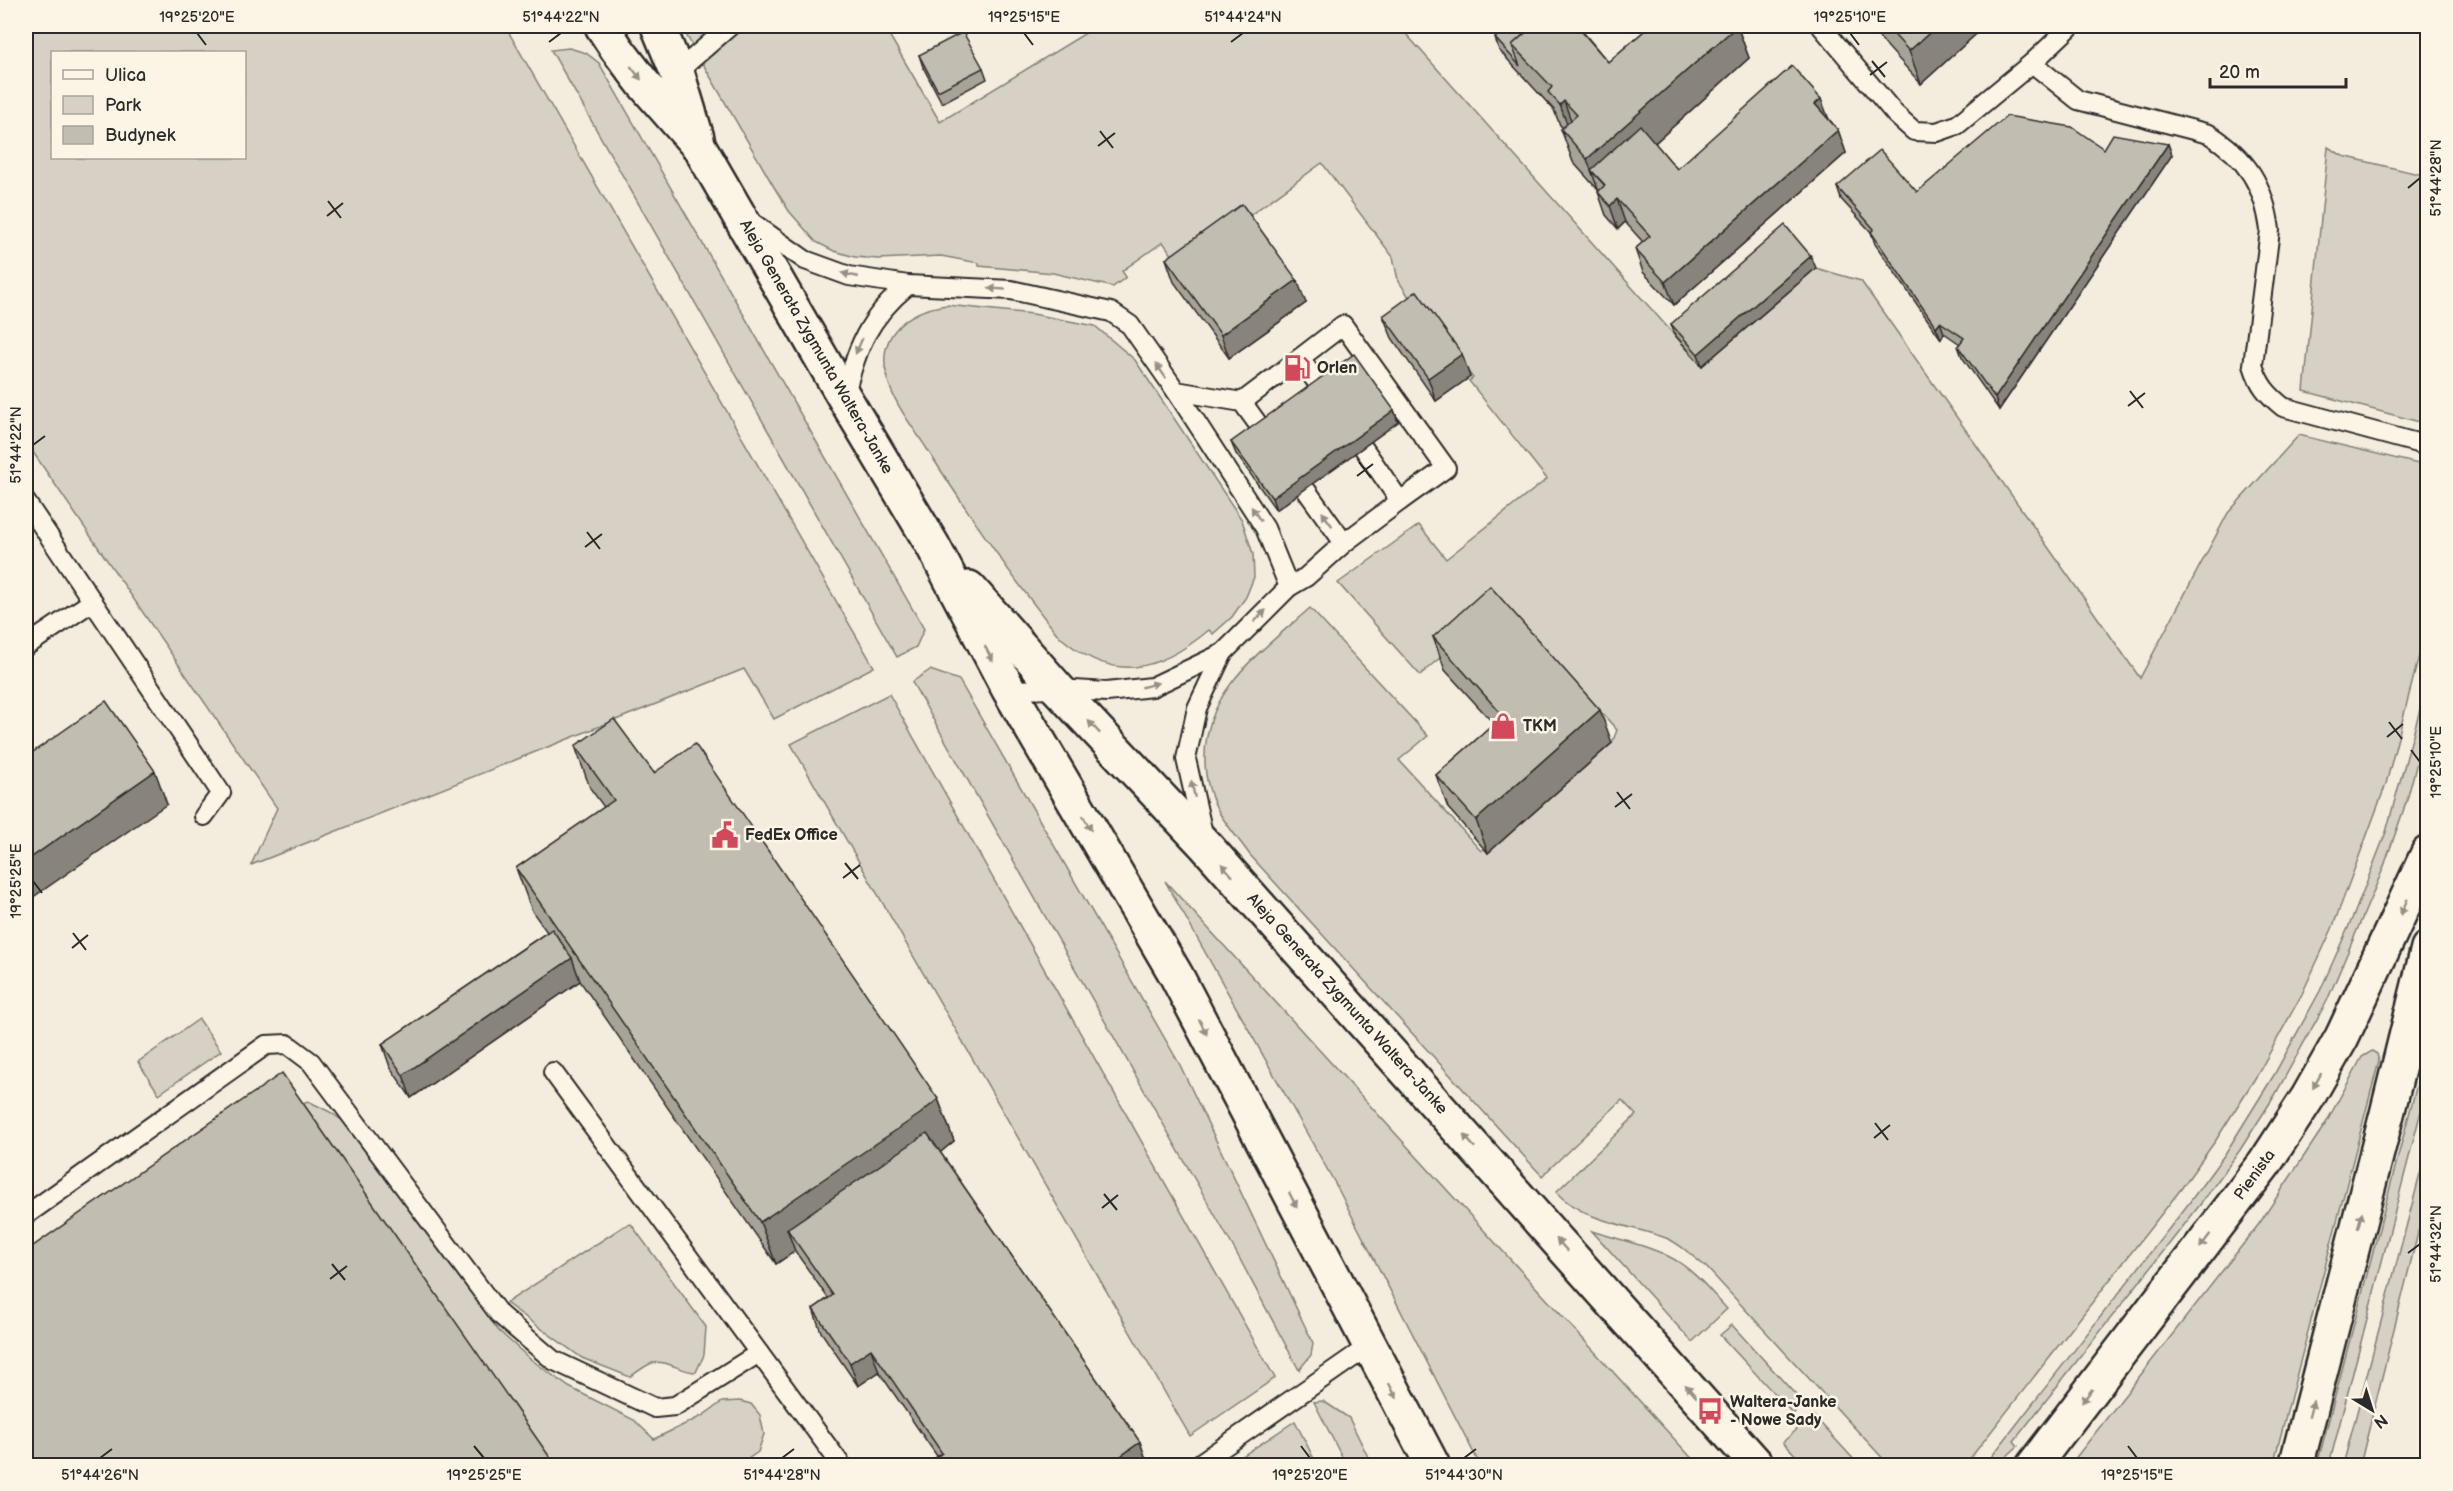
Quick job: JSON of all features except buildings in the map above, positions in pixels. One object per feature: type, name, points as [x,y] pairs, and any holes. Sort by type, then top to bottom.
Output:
[{"type":"main road","name":"Aleja Generała Zygmunta Waltera-Janke","points":[[602,26],[643,83],[700,148],[844,398],[933,546],[1009,690],[1176,975],[1432,1466]]},
{"type":"main road","name":"Aleja Generała Zygmunta Waltera-Janke","points":[[658,26],[677,72],[700,148]]},
{"type":"main road","name":"Aleja Generała Zygmunta Waltera-Janke","points":[[933,546],[1058,689],[1206,846],[1758,1466]]},
{"type":"main road","name":"Pienista","points":[[2033,1466],[2265,1163],[2302,1107],[2342,1037],[2427,853]]},
{"type":"main road","points":[[2296,1466],[2387,1114],[2427,948]]},
{"type":"lane","points":[[677,72],[730,26]]},
{"type":"lane","points":[[1821,26],[1895,114],[1914,131],[1937,132],[1957,125],[2032,63],[2071,26]]},
{"type":"lane","points":[[2032,63],[2078,100],[2209,134],[2227,146],[2245,164],[2259,185],[2267,208],[2270,230],[2253,365],[2258,381],[2266,393],[2283,407],[2427,446]]},
{"type":"lane","points":[[737,212],[805,260],[849,276],[908,285],[1011,290],[1111,312],[1130,326],[1176,391],[1265,528],[1288,587]]},
{"type":"lane","points":[[844,398],[857,348],[870,325],[887,302],[908,285]]},
{"type":"lane","points":[[1206,846],[1186,759],[1197,708],[1223,653],[1288,587],[1306,577],[1344,543],[1446,468],[1343,325],[1242,402]]},
{"type":"lane","points":[[1300,358],[1400,501]]},
{"type":"lane","points":[[1176,391],[1242,402],[1344,543]]},
{"type":"lane","points":[[26,502],[221,793],[204,816]]},
{"type":"lane","points":[[26,646],[93,601]]},
{"type":"lane","points":[[1009,690],[1058,689],[1107,692],[1152,687],[1223,653]]},
{"type":"lane","points":[[26,1215],[266,1045],[287,1044],[312,1062],[499,1314],[553,1360],[655,1408],[675,1406],[759,1353]]},
{"type":"lane","points":[[553,1072],[842,1466]]},
{"type":"lane","points":[[1196,1466],[1369,1346]]},
{"type":"green space","points":[[26,26],[505,26],[874,667],[774,719],[744,669],[251,865],[277,808],[26,442]]},
{"type":"green space","points":[[681,26],[884,26],[940,122],[1097,26],[1399,26],[1702,366],[1816,268],[1861,281],[2140,678],[2228,513],[2299,435],[2427,466],[2427,625],[2386,784],[2332,929],[2302,994],[2259,1072],[2216,1140],[2181,1189],[1965,1465],[1889,1465],[1707,1268],[1688,1252],[1666,1238],[1594,1216],[1567,1202],[1556,1192],[1636,1115],[1622,1100],[1542,1176],[1250,855],[1217,808],[1207,782],[1205,768],[1207,736],[1214,713],[1239,674],[1310,608],[1428,736],[1399,760],[1481,851],[1612,743],[1617,730],[1503,603],[1420,675],[1338,583],[1419,525],[1446,559],[1547,479],[1469,381],[1473,378],[1425,312],[1420,314],[1398,280],[1393,257],[1322,163],[1180,266],[1163,242],[1122,271],[1126,277],[1113,287],[1053,273],[979,266],[979,263],[941,256],[878,259],[855,257],[834,251],[816,242],[789,211]]},
{"type":"green space","points":[[569,48],[586,53],[599,63],[924,629],[916,647],[897,657],[551,50]]},
{"type":"green space","points":[[2328,147],[2343,156],[2427,176],[2427,424],[2304,391]]},
{"type":"green space","points":[[947,305],[1033,314],[1095,326],[1135,360],[1242,520],[1253,554],[1254,577],[1246,597],[1232,617],[1213,634],[1209,630],[1171,656],[1134,667],[1116,666],[1097,661],[1078,651],[1058,635],[974,520],[904,414],[890,387],[885,362],[886,348],[891,337],[898,327],[920,312]]},
{"type":"green space","points":[[930,670],[959,680],[1180,1065],[1313,1343],[1311,1355],[1299,1370],[1236,1252],[912,682]]},
{"type":"green space","points":[[2427,684],[2427,724],[2407,800],[2383,869],[2327,1001],[2275,1095],[2240,1150],[2203,1201],[2014,1441],[2018,1446],[1997,1465],[1985,1465],[2189,1203],[2225,1154],[2274,1075],[2320,991],[2355,912],[2386,832]]},
{"type":"green space","points":[[889,694],[1275,1378],[1190,1436],[791,744]]},
{"type":"green space","points":[[1165,881],[1698,1465],[1480,1465],[1336,1185]]},
{"type":"green space","points":[[199,1019],[221,1051],[159,1094],[138,1062]]},
{"type":"green space","points":[[2427,1046],[2427,1088],[2329,1465],[2317,1465]]},
{"type":"green space","points":[[2372,1051],[2377,1054],[2379,1061],[2273,1465],[2070,1465],[2259,1224],[2326,1123],[2362,1057]]},
{"type":"green space","points":[[308,1101],[330,1112],[353,1128],[498,1330],[529,1358],[569,1387],[634,1420],[654,1439],[702,1416],[722,1402],[740,1401],[751,1404],[760,1415],[764,1434],[758,1452],[739,1465],[545,1465],[294,1106]]},
{"type":"green space","points":[[2422,1167],[2427,1180],[2427,1197],[2360,1465],[2343,1465]]},
{"type":"green space","points":[[631,1224],[706,1327],[704,1355],[696,1372],[657,1362],[646,1366],[630,1377],[582,1358],[506,1303],[624,1226]]},
{"type":"green space","points":[[1592,1231],[1671,1257],[1705,1284],[1727,1309],[1692,1342]]},
{"type":"green space","points":[[1732,1325],[1804,1404],[1793,1414],[1720,1335]]},
{"type":"green space","points":[[1323,1401],[1349,1418],[1372,1465],[1346,1465],[1314,1402]]},
{"type":"green space","points":[[1813,1415],[1859,1465],[1805,1465],[1783,1442]]},
{"type":"green space","points":[[1295,1421],[1317,1465],[1229,1465]]},
{"type":"place","name":"Orlen","points":[[1297,368]]},
{"type":"place","name":"TKM","points":[[1503,726]]},
{"type":"place","name":"FedEx Office","points":[[725,835]]},
{"type":"place","name":"Waltera-Janke - Nowe Sady","points":[[1710,1411]]}]
